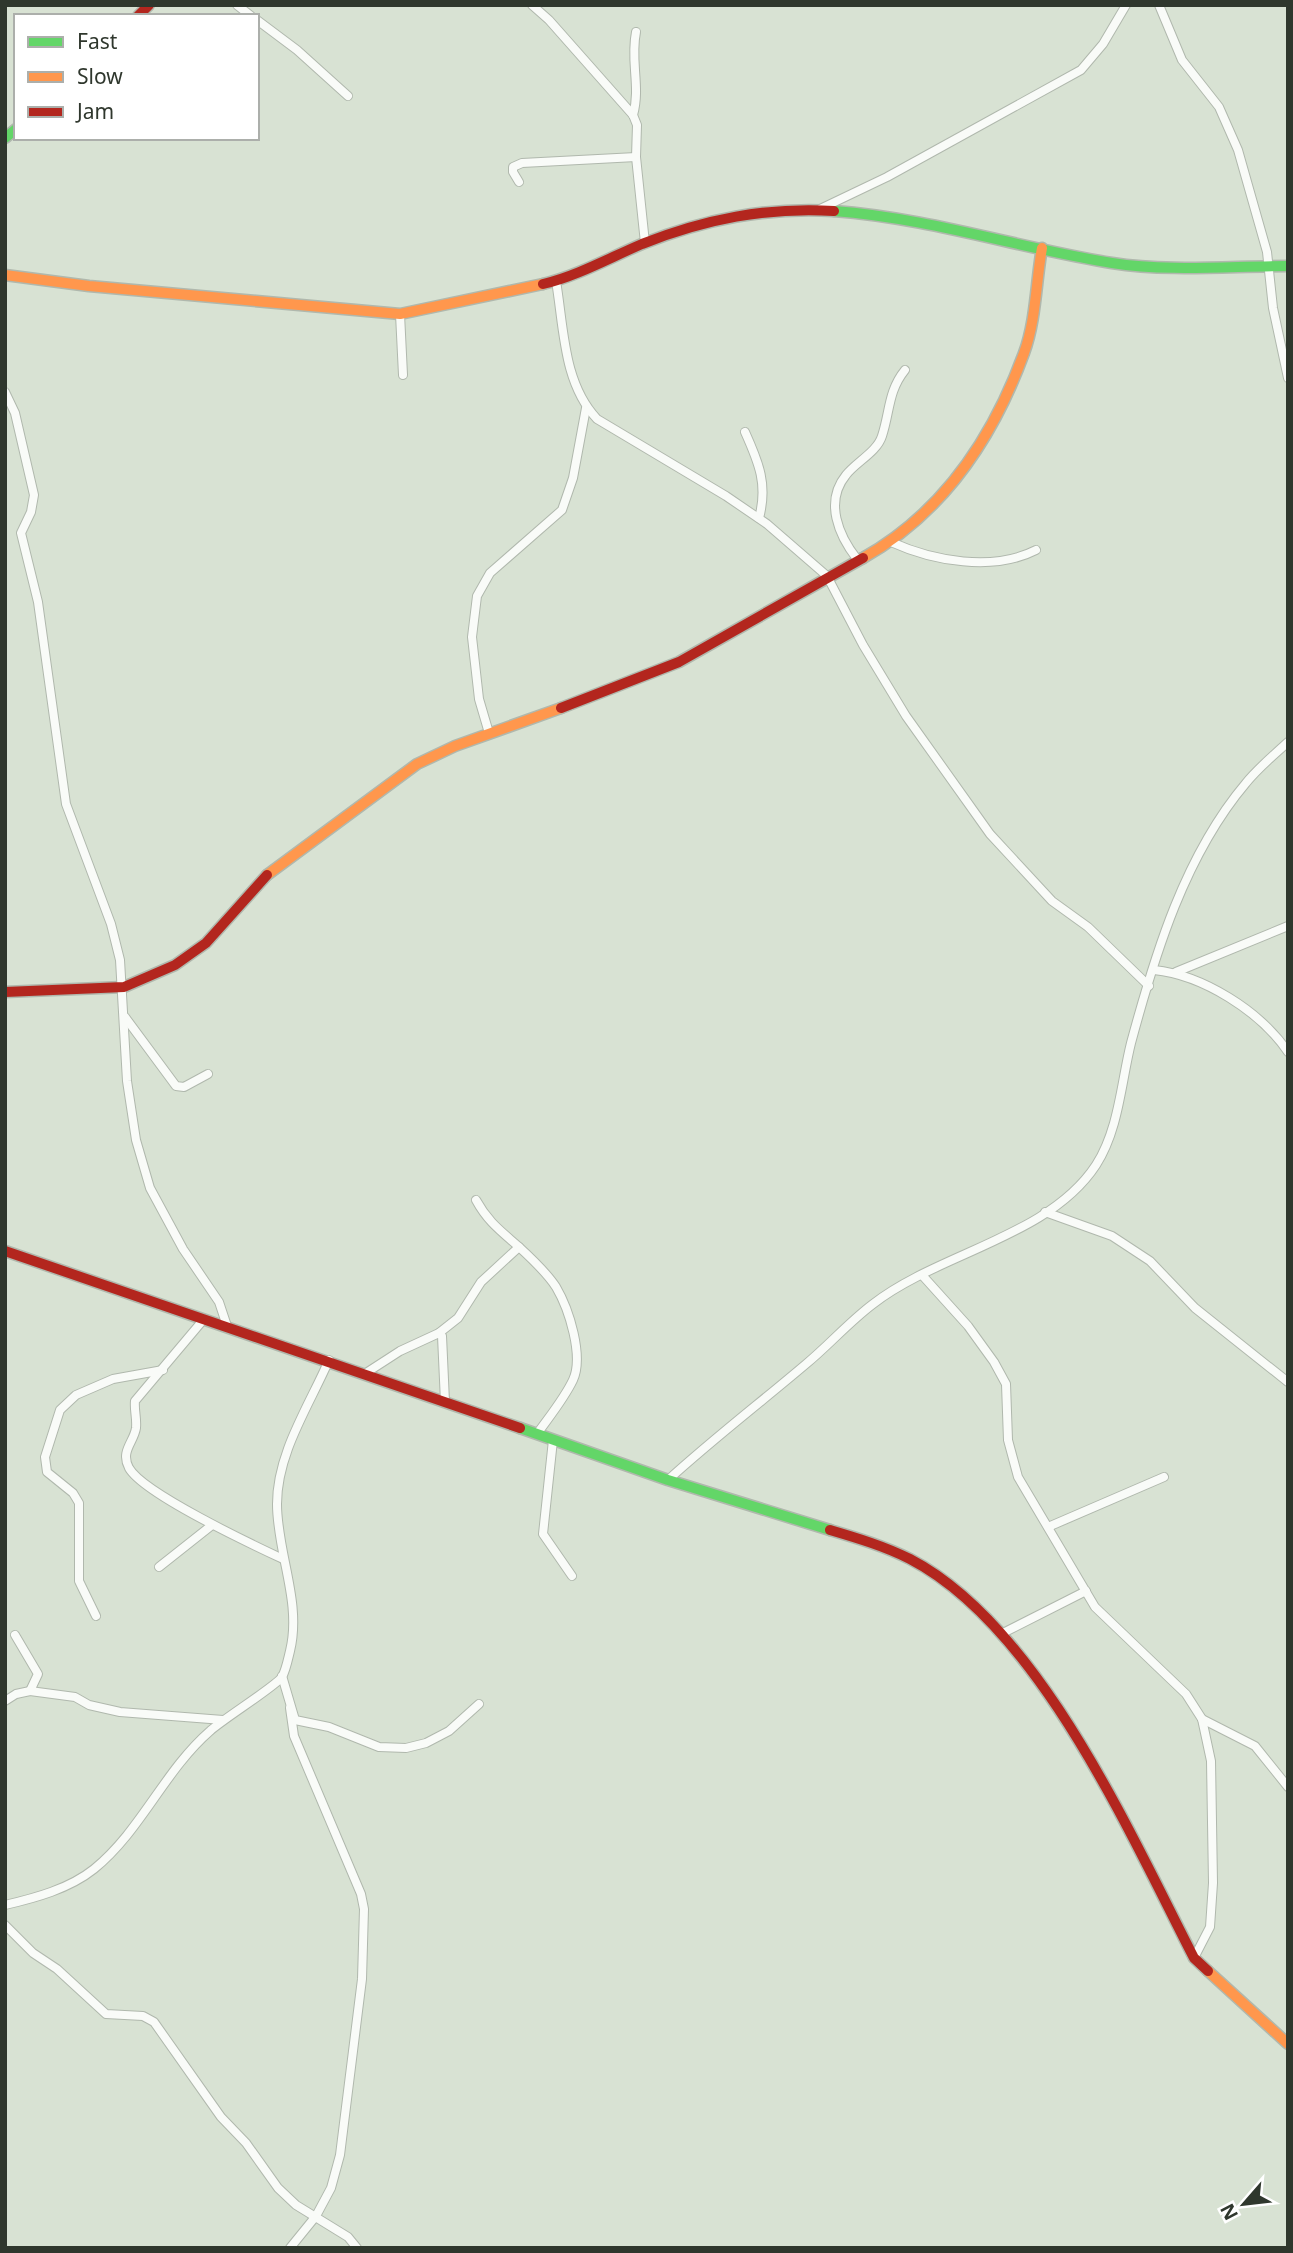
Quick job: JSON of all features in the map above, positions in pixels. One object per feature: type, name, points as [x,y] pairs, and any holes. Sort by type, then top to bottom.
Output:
[{"type":"street","points":[[532,5],[549,20],[633,115],[637,125],[636,157],[645,243]]},
{"type":"street","points":[[817,211],[887,177],[1081,70],[1103,44],[1126,5]]},
{"type":"street","points":[[1159,5],[1182,60],[1219,107],[1238,150],[1256,208],[1269,267],[1273,308],[1288,378]]},
{"type":"street","points":[[259,22],[297,50],[348,96]]},
{"type":"street","points":[[633,115],[639,96],[634,54],[636,32]]},
{"type":"street","points":[[519,182],[513,167],[522,163],[636,157]]},
{"type":"street","points":[[5,275],[89,286],[400,314],[493,297],[556,281],[645,243],[710,221],[756,211],[859,213],[1124,264],[1171,268],[1288,266]]},
{"type":"street","points":[[5,992],[121,987],[175,965],[206,943],[270,873],[417,764],[489,733],[622,686],[679,662],[891,542],[952,487],[977,450],[1001,404],[1025,351],[1042,248]]},
{"type":"street","points":[[556,281],[570,370],[575,388],[586,408],[597,419],[759,518],[827,576],[863,645],[899,705],[990,834],[1052,901],[1088,927],[1149,986]]},
{"type":"street","points":[[400,314],[403,375]]},
{"type":"street","points":[[857,559],[844,542],[835,515],[836,496],[845,477],[881,438],[889,397],[905,370]]},
{"type":"street","points":[[5,392],[15,413],[34,495],[31,512],[21,533],[38,602],[66,804],[111,924],[120,960],[127,1081],[136,1140],[150,1188],[184,1249],[219,1302],[227,1326]]},
{"type":"street","points":[[489,733],[479,699],[472,637],[477,596],[490,573],[562,510],[573,478],[586,408]]},
{"type":"street","points":[[745,432],[762,469],[764,500],[759,518]]},
{"type":"street","points":[[891,542],[924,557],[988,561],[1012,560],[1035,550]]},
{"type":"street","points":[[668,1480],[729,1425],[846,1330],[873,1304],[922,1275],[1045,1212],[1075,1189],[1097,1164],[1115,1119],[1131,1044],[1175,907],[1201,851],[1245,783],[1288,742]]},
{"type":"street","points":[[1176,972],[1288,926]]},
{"type":"street","points":[[1154,970],[1176,972],[1262,1020],[1288,1052]]},
{"type":"street","points":[[125,1017],[176,1086],[184,1087],[208,1074]]},
{"type":"street","points":[[476,1200],[497,1231],[519,1247],[554,1284],[564,1304],[576,1357],[573,1381],[537,1434]]},
{"type":"street","points":[[1045,1212],[1112,1236],[1150,1261],[1195,1308],[1288,1382]]},
{"type":"street","points":[[366,1373],[400,1351],[439,1333],[458,1318],[481,1282],[519,1247]]},
{"type":"street","points":[[5,1251],[329,1360],[668,1480],[872,1544],[911,1560],[957,1591],[1003,1633],[1043,1685],[1082,1749],[1123,1821],[1194,1958],[1288,2044]]},
{"type":"street","points":[[922,1275],[968,1326],[1006,1384],[1008,1440],[1018,1477],[1086,1591],[1113,1626],[1186,1694],[1202,1719],[1211,1761],[1213,1883],[1210,1927],[1194,1958]]},
{"type":"street","points":[[204,1319],[135,1401],[136,1432],[128,1443],[126,1457],[129,1469],[146,1485],[212,1525],[283,1559]]},
{"type":"street","points":[[439,1333],[442,1336],[445,1402]]},
{"type":"street","points":[[290,2248],[316,2216],[331,2188],[340,2155],[362,1979],[364,1909],[361,1894],[294,1736],[282,1676],[291,1649],[291,1610],[288,1569],[283,1559],[278,1521],[279,1471],[329,1360]]},
{"type":"street","points":[[96,1616],[79,1581],[79,1503],[73,1493],[47,1472],[45,1457],[60,1410],[76,1395],[113,1379],[163,1370]]},
{"type":"street","points":[[553,1440],[543,1534],[572,1576]]},
{"type":"street","points":[[1048,1527],[1164,1476]]},
{"type":"street","points":[[159,1567],[212,1525]]},
{"type":"street","points":[[1003,1633],[1086,1591]]},
{"type":"street","points":[[15,1635],[38,1674],[30,1691]]},
{"type":"street","points":[[5,1905],[55,1891],[92,1871],[119,1845],[191,1748],[223,1720],[282,1676]]},
{"type":"street","points":[[5,1701],[16,1694],[30,1691],[75,1697],[89,1705],[120,1713],[223,1720]]},
{"type":"street","points":[[290,1708],[295,1720],[302,1724],[329,1727],[379,1747],[406,1748],[426,1743],[449,1731],[479,1704]]},
{"type":"street","points":[[1202,1719],[1255,1746],[1288,1787]]},
{"type":"street","points":[[5,1925],[33,1953],[57,1969],[106,2014],[143,2016],[153,2022],[221,2117],[246,2143],[278,2188],[296,2205],[348,2237],[357,2248]]},
{"type":"traffic: fast","points":[[5,138],[14,131]]},
{"type":"traffic: fast","points":[[834,211],[904,220],[1077,257],[1134,266],[1288,266]]},
{"type":"traffic: fast","points":[[520,1428],[668,1480],[830,1530]]},
{"type":"traffic: slow","points":[[863,558],[918,519],[962,471],[981,443],[997,415],[1028,341],[1042,248]]},
{"type":"traffic: slow","points":[[5,275],[89,286],[400,314],[543,284]]},
{"type":"traffic: slow","points":[[267,875],[417,764],[455,746],[561,708]]},
{"type":"traffic: slow","points":[[1208,1971],[1288,2044]]},
{"type":"traffic: jam","points":[[140,14],[149,5]]},
{"type":"traffic: jam","points":[[543,284],[581,272],[642,244],[689,228],[760,213],[834,211]]},
{"type":"traffic: jam","points":[[561,708],[679,662],[863,558]]},
{"type":"traffic: jam","points":[[5,992],[124,987],[175,965],[206,943],[267,875]]},
{"type":"traffic: jam","points":[[5,1251],[520,1428]]},
{"type":"traffic: jam","points":[[830,1530],[910,1559],[957,1590],[1000,1632],[1039,1681],[1076,1736],[1110,1794],[1194,1958],[1208,1971]]}]
